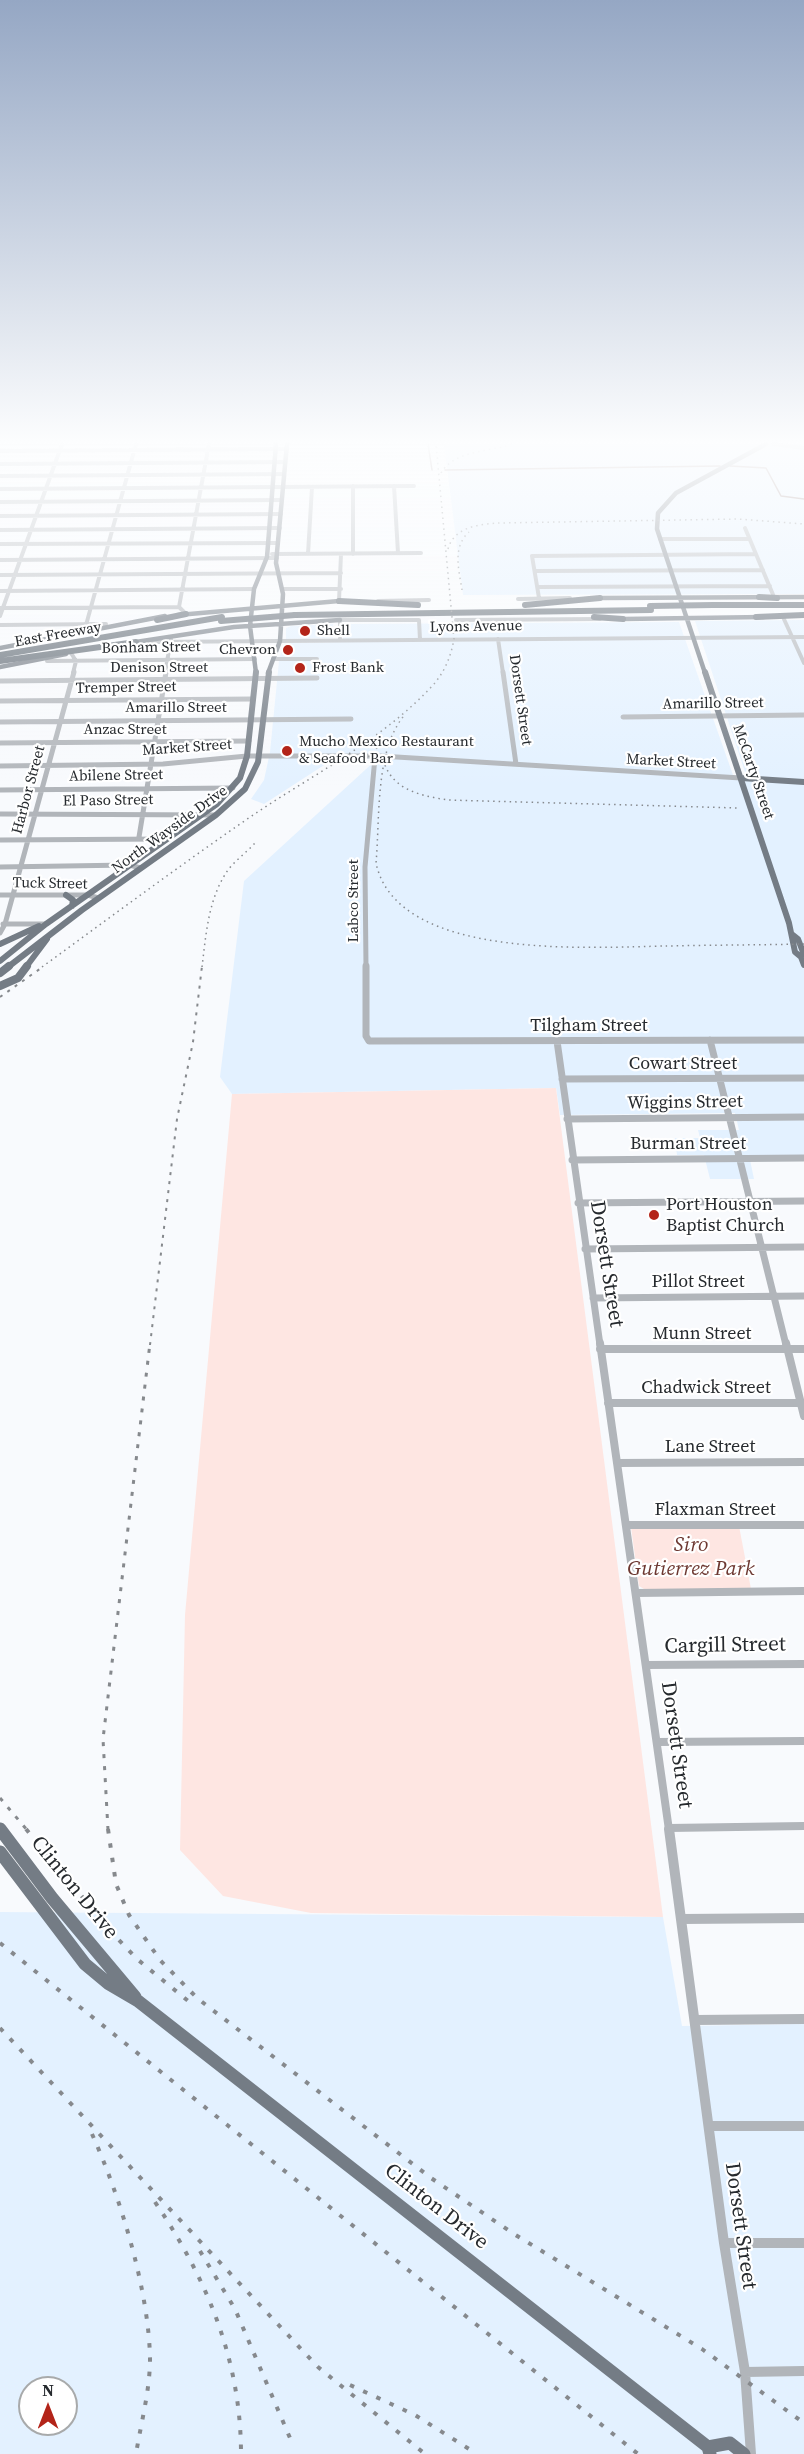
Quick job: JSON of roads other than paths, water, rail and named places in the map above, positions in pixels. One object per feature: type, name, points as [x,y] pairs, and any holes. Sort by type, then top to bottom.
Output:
[{"type":"highway","points":[[759,597],[804,598]]},
{"type":"highway","points":[[482,606],[600,598]]},
{"type":"highway","points":[[339,601],[470,607]]},
{"type":"highway","name":"East Freeway","points":[[0,655],[221,619],[295,613],[482,606],[651,608]]},
{"type":"highway","name":"East Freeway","points":[[295,613],[419,616],[462,612],[804,607]]},
{"type":"highway","points":[[462,612],[623,619]]},
{"type":"highway","points":[[12,652],[186,614]]},
{"type":"highway","points":[[340,620],[419,616]]},
{"type":"highway","points":[[756,618],[804,616]]},
{"type":"highway","name":"East Freeway","points":[[0,660],[221,619]]},
{"type":"highway","points":[[0,660],[136,642]]},
{"type":"main road","name":"North Wayside Drive","points":[[0,961],[46,924],[204,813],[233,788],[240,778],[247,756],[252,720],[255,659],[250,639],[250,626],[254,590],[265,559]]},
{"type":"main road","name":"North Wayside Drive","points":[[0,973],[99,898],[216,815],[245,789],[259,755],[266,679],[280,641],[283,589],[278,573],[277,559]]},
{"type":"main road","name":"McCarty Street","points":[[666,559],[793,935],[791,939],[795,952],[801,957],[804,965]]},
{"type":"main road","points":[[600,598],[804,598]]},
{"type":"main road","points":[[654,598],[668,602],[672,613],[661,619]]},
{"type":"main road","points":[[701,598],[693,602],[695,613],[711,618]]},
{"type":"main road","points":[[0,648],[186,614],[236,608],[253,603],[339,601]]},
{"type":"main road","points":[[303,603],[292,608],[291,618],[305,621]]},
{"type":"main road","points":[[234,627],[241,620],[242,612],[236,608]]},
{"type":"main road","points":[[623,619],[804,616]]},
{"type":"main road","points":[[0,666],[234,627],[281,627],[305,621],[340,620]]},
{"type":"main road","points":[[234,627],[246,629],[250,639]]},
{"type":"main road","name":"Market Street","points":[[741,778],[804,782]]},
{"type":"main road","points":[[66,895],[73,900],[72,906]]},
{"type":"main road","points":[[0,944],[46,924]]},
{"type":"main road","points":[[0,986],[18,978],[54,931]]},
{"type":"main road","name":"Clinton Drive","points":[[0,1828],[52,1898],[138,2001]]},
{"type":"main road","name":"Clinton Drive","points":[[0,1852],[85,1964],[108,1984],[138,2001],[709,2451],[730,2443],[744,2454]]},
{"type":"main road","points":[[41,1905],[52,1898]]},
{"type":"street","points":[[0,616],[20,559]]},
{"type":"street","points":[[86,625],[104,559]]},
{"type":"street","points":[[0,560],[144,559]]},
{"type":"street","points":[[179,607],[188,559]]},
{"type":"street","points":[[341,559],[339,601],[429,600]]},
{"type":"street","points":[[533,559],[540,598]]},
{"type":"street","points":[[758,559],[774,597]]},
{"type":"street","points":[[535,571],[763,570]]},
{"type":"street","points":[[0,575],[341,573]]},
{"type":"street","points":[[538,587],[770,585]]},
{"type":"street","points":[[283,589],[341,589]]},
{"type":"street","points":[[0,591],[254,590]]},
{"type":"street","points":[[518,599],[600,598]]},
{"type":"street","points":[[1,608],[179,607],[186,614]]},
{"type":"street","points":[[419,616],[420,640]]},
{"type":"street","points":[[783,617],[804,663]]},
{"type":"street","points":[[456,620],[623,619]]},
{"type":"street","points":[[340,620],[340,640]]},
{"type":"street","points":[[0,625],[106,624]]},
{"type":"street","points":[[86,625],[93,630]]},
{"type":"street","name":"Lyons Avenue","points":[[148,642],[171,639],[280,641],[804,637]]},
{"type":"street","points":[[139,837],[171,639]]},
{"type":"street","name":"Dorsett Street","points":[[498,639],[516,764]]},
{"type":"street","points":[[71,653],[76,661]]},
{"type":"street","name":"Bonham Street","points":[[47,661],[255,659]]},
{"type":"street","points":[[273,659],[317,659]]},
{"type":"street","name":"Harbor Street","points":[[0,933],[13,895],[76,661]]},
{"type":"street","name":"Denison Street","points":[[0,681],[317,678]]},
{"type":"street","name":"Tremper Street","points":[[0,701],[252,699]]},
{"type":"street","name":"Amarillo Street","points":[[622,717],[804,715]]},
{"type":"street","name":"Amarillo Street","points":[[0,722],[351,719]]},
{"type":"street","name":"Anzac Street","points":[[0,743],[249,741]]},
{"type":"street","name":"Market Street","points":[[0,766],[150,764],[259,755],[375,757],[741,778]]},
{"type":"street","name":"Labco Street","points":[[373,1042],[369,1041],[366,1036],[365,867],[375,757]]},
{"type":"street","name":"Abilene Street","points":[[0,789],[233,788]]},
{"type":"street","name":"El Paso Street","points":[[0,814],[204,813],[216,815]]},
{"type":"street","points":[[0,840],[139,837],[166,839]]},
{"type":"street","points":[[0,867],[129,866],[141,868]]},
{"type":"street","name":"Tuck Street","points":[[0,895],[87,895],[99,898]]},
{"type":"street","points":[[3,924],[46,924]]},
{"type":"street","points":[[710,1040],[804,1416]]},
{"type":"street","name":"Tilgham Street","points":[[373,1042],[804,1040]]},
{"type":"street","name":"Dorsett Street","points":[[557,1041],[578,1203],[682,1919],[724,2243],[745,2372],[751,2454]]},
{"type":"street","name":"Cowart Street","points":[[562,1079],[804,1078]]},
{"type":"street","name":"Wiggins Street","points":[[567,1119],[804,1117]]},
{"type":"street","name":"Burman Street","points":[[572,1160],[804,1158]]},
{"type":"street","points":[[578,1203],[804,1201]]},
{"type":"street","points":[[585,1249],[804,1247]]},
{"type":"street","name":"Pillot Street","points":[[593,1298],[804,1296]]},
{"type":"street","name":"Munn Street","points":[[600,1348],[804,1349]]},
{"type":"street","name":"Chadwick Street","points":[[608,1403],[802,1403]]},
{"type":"street","name":"Lane Street","points":[[616,1463],[804,1462]]},
{"type":"street","name":"Flaxman Street","points":[[626,1525],[804,1525]]},
{"type":"street","points":[[636,1593],[804,1592]]},
{"type":"street","name":"Cargill Street","points":[[646,1665],[804,1664]]},
{"type":"street","points":[[657,1742],[804,1741]]},
{"type":"street","points":[[669,1828],[804,1826]]},
{"type":"street","points":[[682,1919],[804,1918]]},
{"type":"street","points":[[695,2020],[804,2019]]},
{"type":"street","points":[[709,2126],[804,2126]]},
{"type":"street","points":[[724,2243],[804,2243]]},
{"type":"street","points":[[745,2372],[804,2371]]},
{"type":"railway","points":[[42,967],[253,815],[371,739],[414,704],[434,684],[447,663],[454,639],[447,559]]},
{"type":"railway","points":[[458,559],[462,590]]},
{"type":"railway","points":[[403,717],[394,732],[383,767],[376,863],[391,895],[420,918],[458,933],[502,942],[548,946],[804,944]]},
{"type":"railway","points":[[365,761],[387,737]]},
{"type":"railway","points":[[385,765],[396,781],[411,791],[448,800],[739,808]]},
{"type":"railway","points":[[202,967],[209,918],[215,895],[232,865],[255,843]]},
{"type":"railway","points":[[0,997],[44,966]]},
{"type":"railway","points":[[150,1345],[177,1119],[193,1042],[202,966]]},
{"type":"railway","points":[[108,1830],[103,1739],[150,1343]]},
{"type":"railway","points":[[0,1798],[27,1830]]},
{"type":"railway","points":[[26,1829],[114,1935],[137,1959],[193,2005]]},
{"type":"railway","points":[[108,1829],[116,1884],[129,1915],[160,1960],[197,1998],[431,2178],[514,2234],[702,2349],[804,2423]]},
{"type":"railway","points":[[0,1943],[638,2454]]},
{"type":"railway","points":[[0,2028],[318,2367],[425,2454]]},
{"type":"railway","points":[[92,2134],[113,2186],[131,2244],[139,2274],[148,2332],[150,2371],[136,2454]]},
{"type":"railway","points":[[155,2202],[190,2261],[218,2322],[235,2386],[241,2454]]},
{"type":"railway","points":[[200,2251],[235,2309],[290,2438]]},
{"type":"railway","points":[[350,2385],[415,2415],[477,2454]]},
{"type":"place","name":"Shell","points":[[305,631]]},
{"type":"place","name":"Chevron","points":[[288,650]]},
{"type":"place","name":"Frost Bank","points":[[300,668]]},
{"type":"place","name":"Mucho Mexico Restaurant & Seafood Bar","points":[[287,751]]},
{"type":"place","name":"Port Houston Baptist Church","points":[[654,1215]]},
{"type":"park label","name":"Siro Gutierrez Park","points":[[691,1558]]}]
